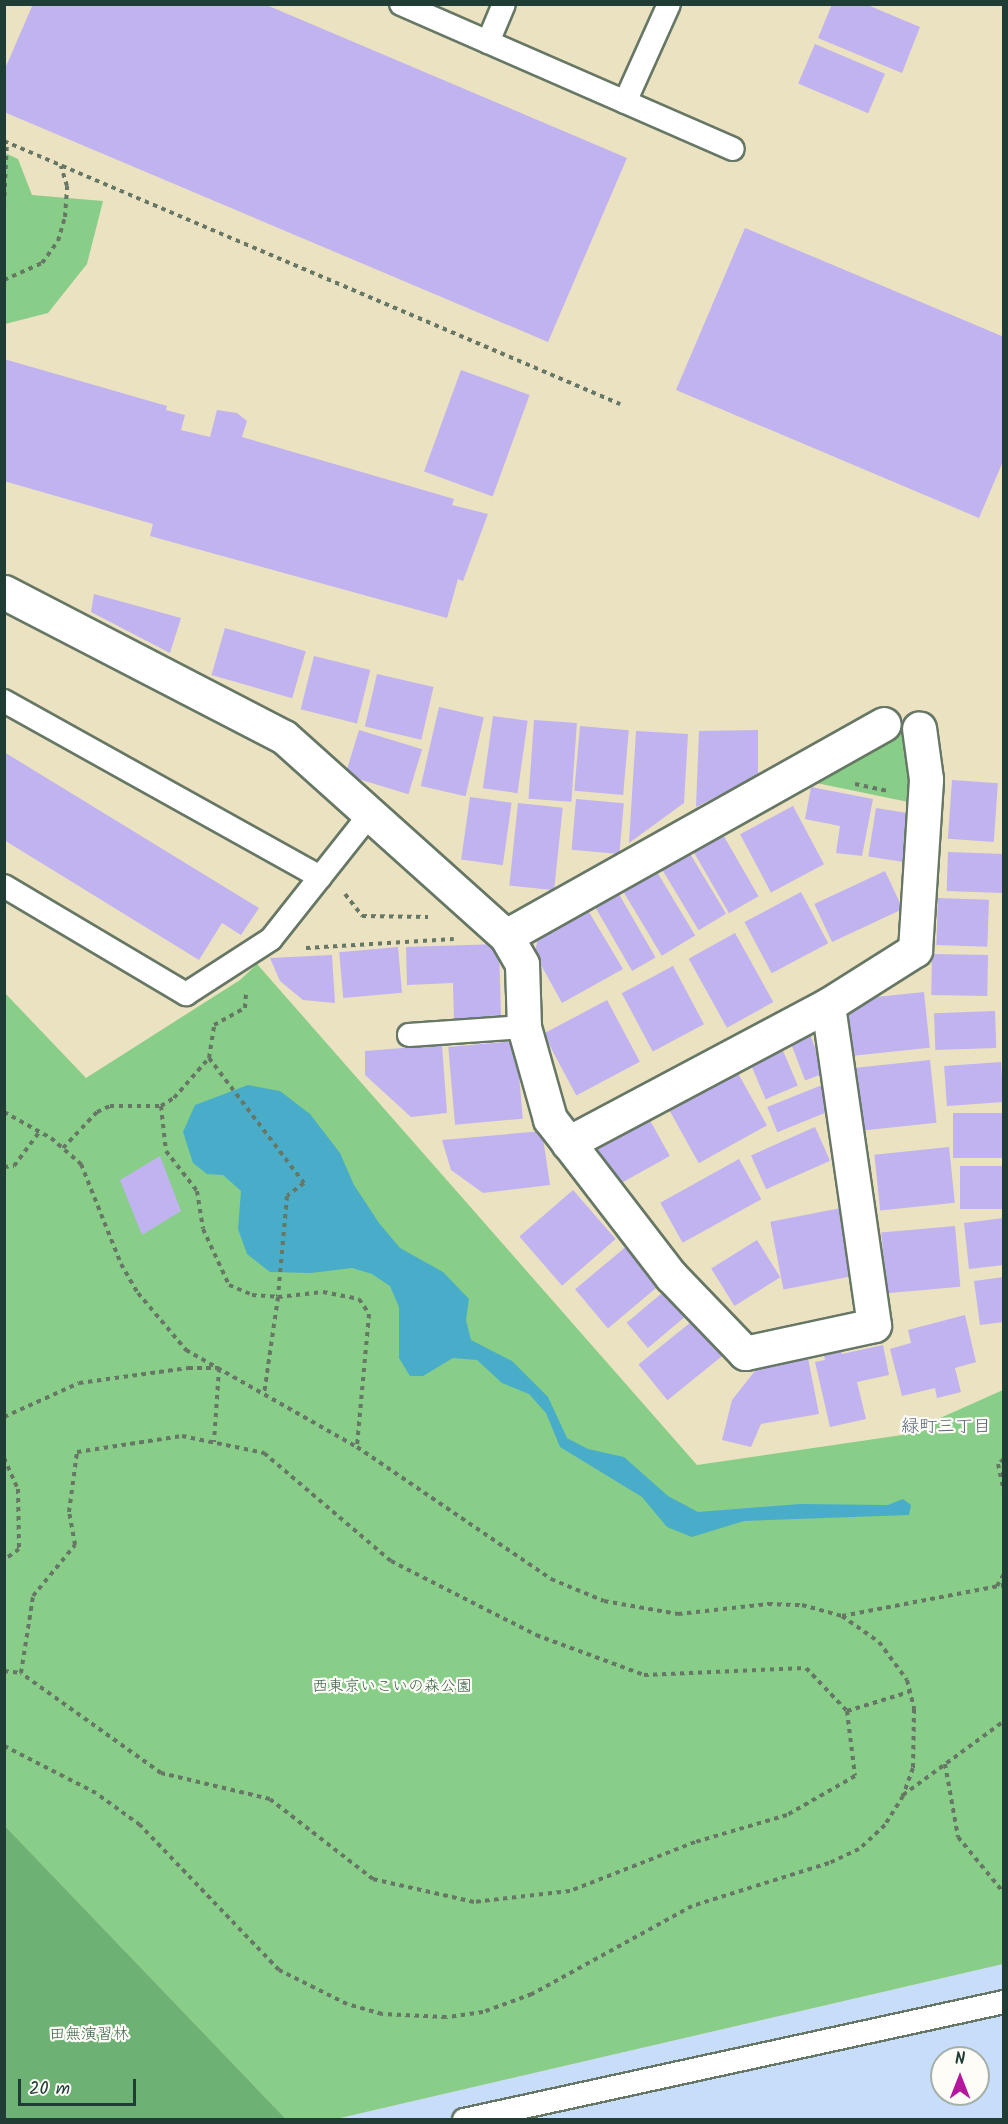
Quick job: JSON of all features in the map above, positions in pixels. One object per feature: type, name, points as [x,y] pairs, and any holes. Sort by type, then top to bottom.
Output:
[{"type":"street","points":[[4,592],[284,737],[506,936],[522,964],[524,1027],[550,1119],[671,1276],[745,1353],[874,1325],[828,1005]]},
{"type":"street","points":[[506,936],[884,724]]},
{"type":"street","points":[[568,1143],[828,1005],[915,950],[925,799],[919,728]]},
{"type":"lane","points":[[401,4],[732,149]]},
{"type":"lane","points":[[488,42],[504,4]]},
{"type":"lane","points":[[625,102],[669,4]]},
{"type":"lane","points":[[4,701],[323,873]]},
{"type":"lane","points":[[4,886],[186,994],[271,939],[370,814]]},
{"type":"lane","points":[[408,1035],[524,1027]]},
{"type":"lane","points":[[464,2120],[1004,2002]]},
{"type":"path","points":[[4,205],[6,141],[620,404]]},
{"type":"path","points":[[4,280],[42,263],[58,241],[65,217],[67,186],[60,165]]},
{"type":"path","points":[[799,771],[925,799]]},
{"type":"path","points":[[323,873],[362,916],[426,917],[473,907]]},
{"type":"path","points":[[251,952],[506,936]]},
{"type":"path","points":[[63,1148],[97,1112],[110,1106],[161,1106],[174,1098],[209,1059],[214,1025],[245,1008],[247,990],[243,985]]},
{"type":"path","points":[[209,1059],[230,1083],[304,1183],[287,1196],[280,1282],[264,1394]]},
{"type":"path","points":[[161,1106],[166,1151],[197,1191],[203,1229],[229,1285],[252,1295],[278,1297],[323,1292],[359,1299],[369,1314],[357,1447]]},
{"type":"path","points":[[4,1112],[40,1131],[81,1164],[121,1264],[138,1293],[186,1350],[357,1447],[551,1579],[604,1601],[678,1614],[768,1604],[802,1605],[842,1616],[879,1642],[906,1680],[914,1709],[913,1768],[903,1796],[885,1825],[859,1849],[829,1863],[692,1906],[532,1994],[483,2012],[417,2018],[382,2014],[347,2004],[279,1970],[140,1825],[96,1793],[4,1746]]},
{"type":"path","points":[[4,1167],[14,1166],[40,1131]]},
{"type":"path","points":[[4,1417],[79,1383],[188,1368],[219,1368]]},
{"type":"path","points":[[214,1442],[219,1368]]},
{"type":"path","points":[[4,1671],[21,1673],[161,1773],[270,1799],[373,1879],[474,1902],[570,1891],[695,1842],[788,1815],[855,1776],[847,1711],[806,1668],[644,1675],[536,1635],[391,1561],[264,1453],[182,1436],[77,1452],[69,1512],[75,1545],[33,1596],[21,1673]]},
{"type":"path","points":[[4,1458],[18,1489],[19,1549],[4,1560]]},
{"type":"path","points":[[1004,1459],[998,1464],[1004,1492]]},
{"type":"path","points":[[997,1586],[1004,1574]]},
{"type":"path","points":[[842,1616],[1004,1585]]},
{"type":"path","points":[[847,1711],[910,1692]]},
{"type":"path","points":[[903,1796],[1004,1721]]},
{"type":"path","points":[[945,1764],[958,1837],[1004,1893]]},
{"type":"shaded area","points":[[1003,1964],[1003,2119],[336,2119]]},
{"type":"green space","points":[[5,153],[18,159],[32,195],[103,201],[87,264],[48,313],[5,324]]},
{"type":"green space","points":[[884,729],[915,732],[918,804],[797,779]]},
{"type":"green space","name":"西東京いこいの森公園","points":[[257,964],[697,1465],[902,1435],[1003,1390],[1003,1964],[336,2119],[286,2119],[5,1826],[4,992],[86,1078],[240,980]]},
{"type":"green space","name":"田無演習林","points":[[5,1826],[286,2119],[5,2119]]},
{"type":"water","points":[[248,1085],[280,1091],[310,1114],[340,1153],[354,1185],[379,1223],[400,1248],[443,1272],[469,1299],[466,1320],[471,1340],[512,1361],[548,1397],[567,1438],[588,1449],[624,1457],[668,1496],[698,1512],[800,1504],[888,1505],[903,1499],[911,1505],[909,1515],[744,1521],[692,1537],[667,1527],[642,1497],[560,1447],[546,1413],[529,1394],[502,1383],[477,1360],[453,1358],[423,1376],[410,1376],[399,1358],[399,1307],[390,1286],[372,1274],[352,1268],[311,1273],[270,1272],[247,1254],[238,1229],[241,1191],[223,1175],[207,1174],[193,1163],[183,1132],[195,1105]]},
{"type":"building","points":[[33,4],[264,4],[627,158],[548,342],[4,112],[4,71]]},
{"type":"building","points":[[832,4],[865,4],[920,27],[902,73],[818,38]]},
{"type":"building","points":[[815,44],[885,74],[868,113],[798,84]]},
{"type":"building","points":[[745,228],[1004,337],[1004,459],[979,518],[676,390]]},
{"type":"building","points":[[4,359],[167,406],[166,410],[185,415],[181,430],[210,437],[217,410],[237,413],[247,421],[242,437],[454,499],[452,505],[488,514],[463,581],[458,579],[447,618],[150,536],[153,524],[4,481]]},
{"type":"building","points":[[461,370],[530,395],[493,496],[424,471]]},
{"type":"building","points":[[94,594],[181,618],[170,653],[91,612]]},
{"type":"building","points":[[225,628],[306,651],[292,698],[211,675]]},
{"type":"building","points":[[314,656],[370,670],[357,723],[301,709]]},
{"type":"building","points":[[377,674],[434,687],[421,740],[365,727]]},
{"type":"building","points":[[439,707],[484,717],[466,796],[421,786]]},
{"type":"building","points":[[493,716],[528,721],[517,793],[483,788]]},
{"type":"building","points":[[534,720],[577,723],[571,802],[528,799]]},
{"type":"building","points":[[580,726],[629,730],[623,795],[574,791]]},
{"type":"building","points":[[359,730],[422,749],[408,794],[345,775]]},
{"type":"building","points":[[758,730],[758,776],[696,807],[699,731]]},
{"type":"building","points":[[636,731],[688,734],[684,803],[629,843]]},
{"type":"building","points":[[4,752],[259,908],[241,935],[222,923],[199,960],[4,840]]},
{"type":"building","points":[[952,780],[998,783],[994,842],[948,839]]},
{"type":"building","points":[[811,787],[873,799],[862,856],[836,853],[840,826],[805,819]]},
{"type":"building","points":[[470,797],[512,803],[503,865],[461,859]]},
{"type":"building","points":[[576,799],[624,803],[619,854],[572,850]]},
{"type":"building","points":[[518,803],[563,808],[554,890],[509,886]]},
{"type":"building","points":[[793,806],[824,864],[771,892],[740,834]]},
{"type":"building","points":[[876,808],[912,814],[904,862],[868,856]]},
{"type":"building","points":[[722,833],[758,896],[729,913],[693,850]]},
{"type":"building","points":[[689,852],[726,914],[699,930],[662,868]]},
{"type":"building","points":[[948,852],[1004,854],[1003,893],[947,891]]},
{"type":"building","points":[[654,867],[695,936],[662,956],[621,887]]},
{"type":"building","points":[[885,871],[903,909],[832,942],[814,904]]},
{"type":"building","points":[[616,889],[656,957],[632,971],[593,902]]},
{"type":"building","points":[[801,892],[828,943],[772,973],[744,922]]},
{"type":"building","points":[[938,898],[989,900],[987,947],[936,945]]},
{"type":"building","points":[[583,902],[623,969],[562,1003],[535,954],[539,930]]},
{"type":"building","points":[[735,933],[773,1002],[727,1028],[689,959]]},
{"type":"building","points":[[499,944],[501,1017],[454,1019],[453,983],[407,985],[406,947]]},
{"type":"building","points":[[398,947],[402,993],[343,998],[339,952]]},
{"type":"building","points":[[932,954],[988,955],[987,996],[931,995]]},
{"type":"building","points":[[332,955],[335,1003],[303,1000],[280,981],[270,958]]},
{"type":"building","points":[[673,966],[704,1024],[653,1052],[622,993]]},
{"type":"building","points":[[924,992],[930,1048],[848,1056],[842,1001]]},
{"type":"building","points":[[607,1000],[640,1062],[576,1096],[543,1034]]},
{"type":"building","points":[[995,1011],[996,1048],[935,1050],[934,1013]]},
{"type":"building","points":[[809,1032],[825,1073],[805,1081],[789,1040]]},
{"type":"building","points":[[516,1041],[523,1119],[455,1125],[448,1047]]},
{"type":"building","points":[[442,1045],[447,1113],[411,1117],[365,1075],[365,1051]]},
{"type":"building","points":[[781,1046],[798,1086],[766,1099],[749,1060]]},
{"type":"building","points":[[930,1060],[937,1123],[860,1131],[853,1068]]},
{"type":"building","points":[[1001,1062],[1004,1102],[947,1106],[944,1066]]},
{"type":"building","points":[[734,1066],[767,1125],[699,1163],[666,1104]]},
{"type":"building","points":[[822,1085],[832,1110],[777,1132],[767,1107]]},
{"type":"building","points":[[953,1113],[1004,1113],[1004,1158],[953,1158]]},
{"type":"building","points":[[647,1115],[670,1156],[615,1187],[592,1146]]},
{"type":"building","points":[[815,1127],[830,1161],[766,1189],[751,1155]]},
{"type":"building","points":[[542,1131],[550,1185],[483,1193],[451,1170],[442,1140]]},
{"type":"building","points":[[949,1147],[955,1203],[880,1211],[874,1155]]},
{"type":"building","points":[[160,1156],[181,1211],[142,1235],[120,1180]]},
{"type":"building","points":[[739,1159],[761,1199],[683,1243],[660,1203]]},
{"type":"building","points":[[960,1166],[1004,1166],[1004,1209],[960,1209]]},
{"type":"building","points":[[573,1190],[616,1239],[562,1286],[519,1237]]},
{"type":"building","points":[[841,1208],[854,1276],[783,1289],[770,1222]]},
{"type":"building","points":[[1004,1218],[1004,1265],[969,1269],[964,1223]]},
{"type":"building","points":[[955,1226],[960,1287],[887,1293],[881,1232]]},
{"type":"building","points":[[757,1240],[780,1277],[735,1306],[711,1269]]},
{"type":"building","points":[[628,1245],[661,1284],[608,1328],[575,1289]]},
{"type":"building","points":[[1004,1277],[1004,1322],[980,1325],[974,1281]]},
{"type":"building","points":[[668,1288],[689,1313],[648,1348],[627,1323]]},
{"type":"building","points":[[965,1315],[976,1362],[955,1368],[961,1392],[937,1398],[935,1388],[902,1396],[890,1349],[911,1343],[908,1330]]},
{"type":"building","points":[[696,1318],[725,1354],[667,1400],[638,1365]]},
{"type":"building","points":[[839,1341],[842,1354],[883,1345],[889,1375],[857,1382],[866,1419],[830,1427],[815,1362],[825,1360],[822,1345]]},
{"type":"building","points":[[807,1353],[819,1414],[761,1424],[751,1447],[722,1440],[732,1400],[762,1362]]},
{"type":"district","name":"緑町三丁目","points":[[946,1428]]}]
